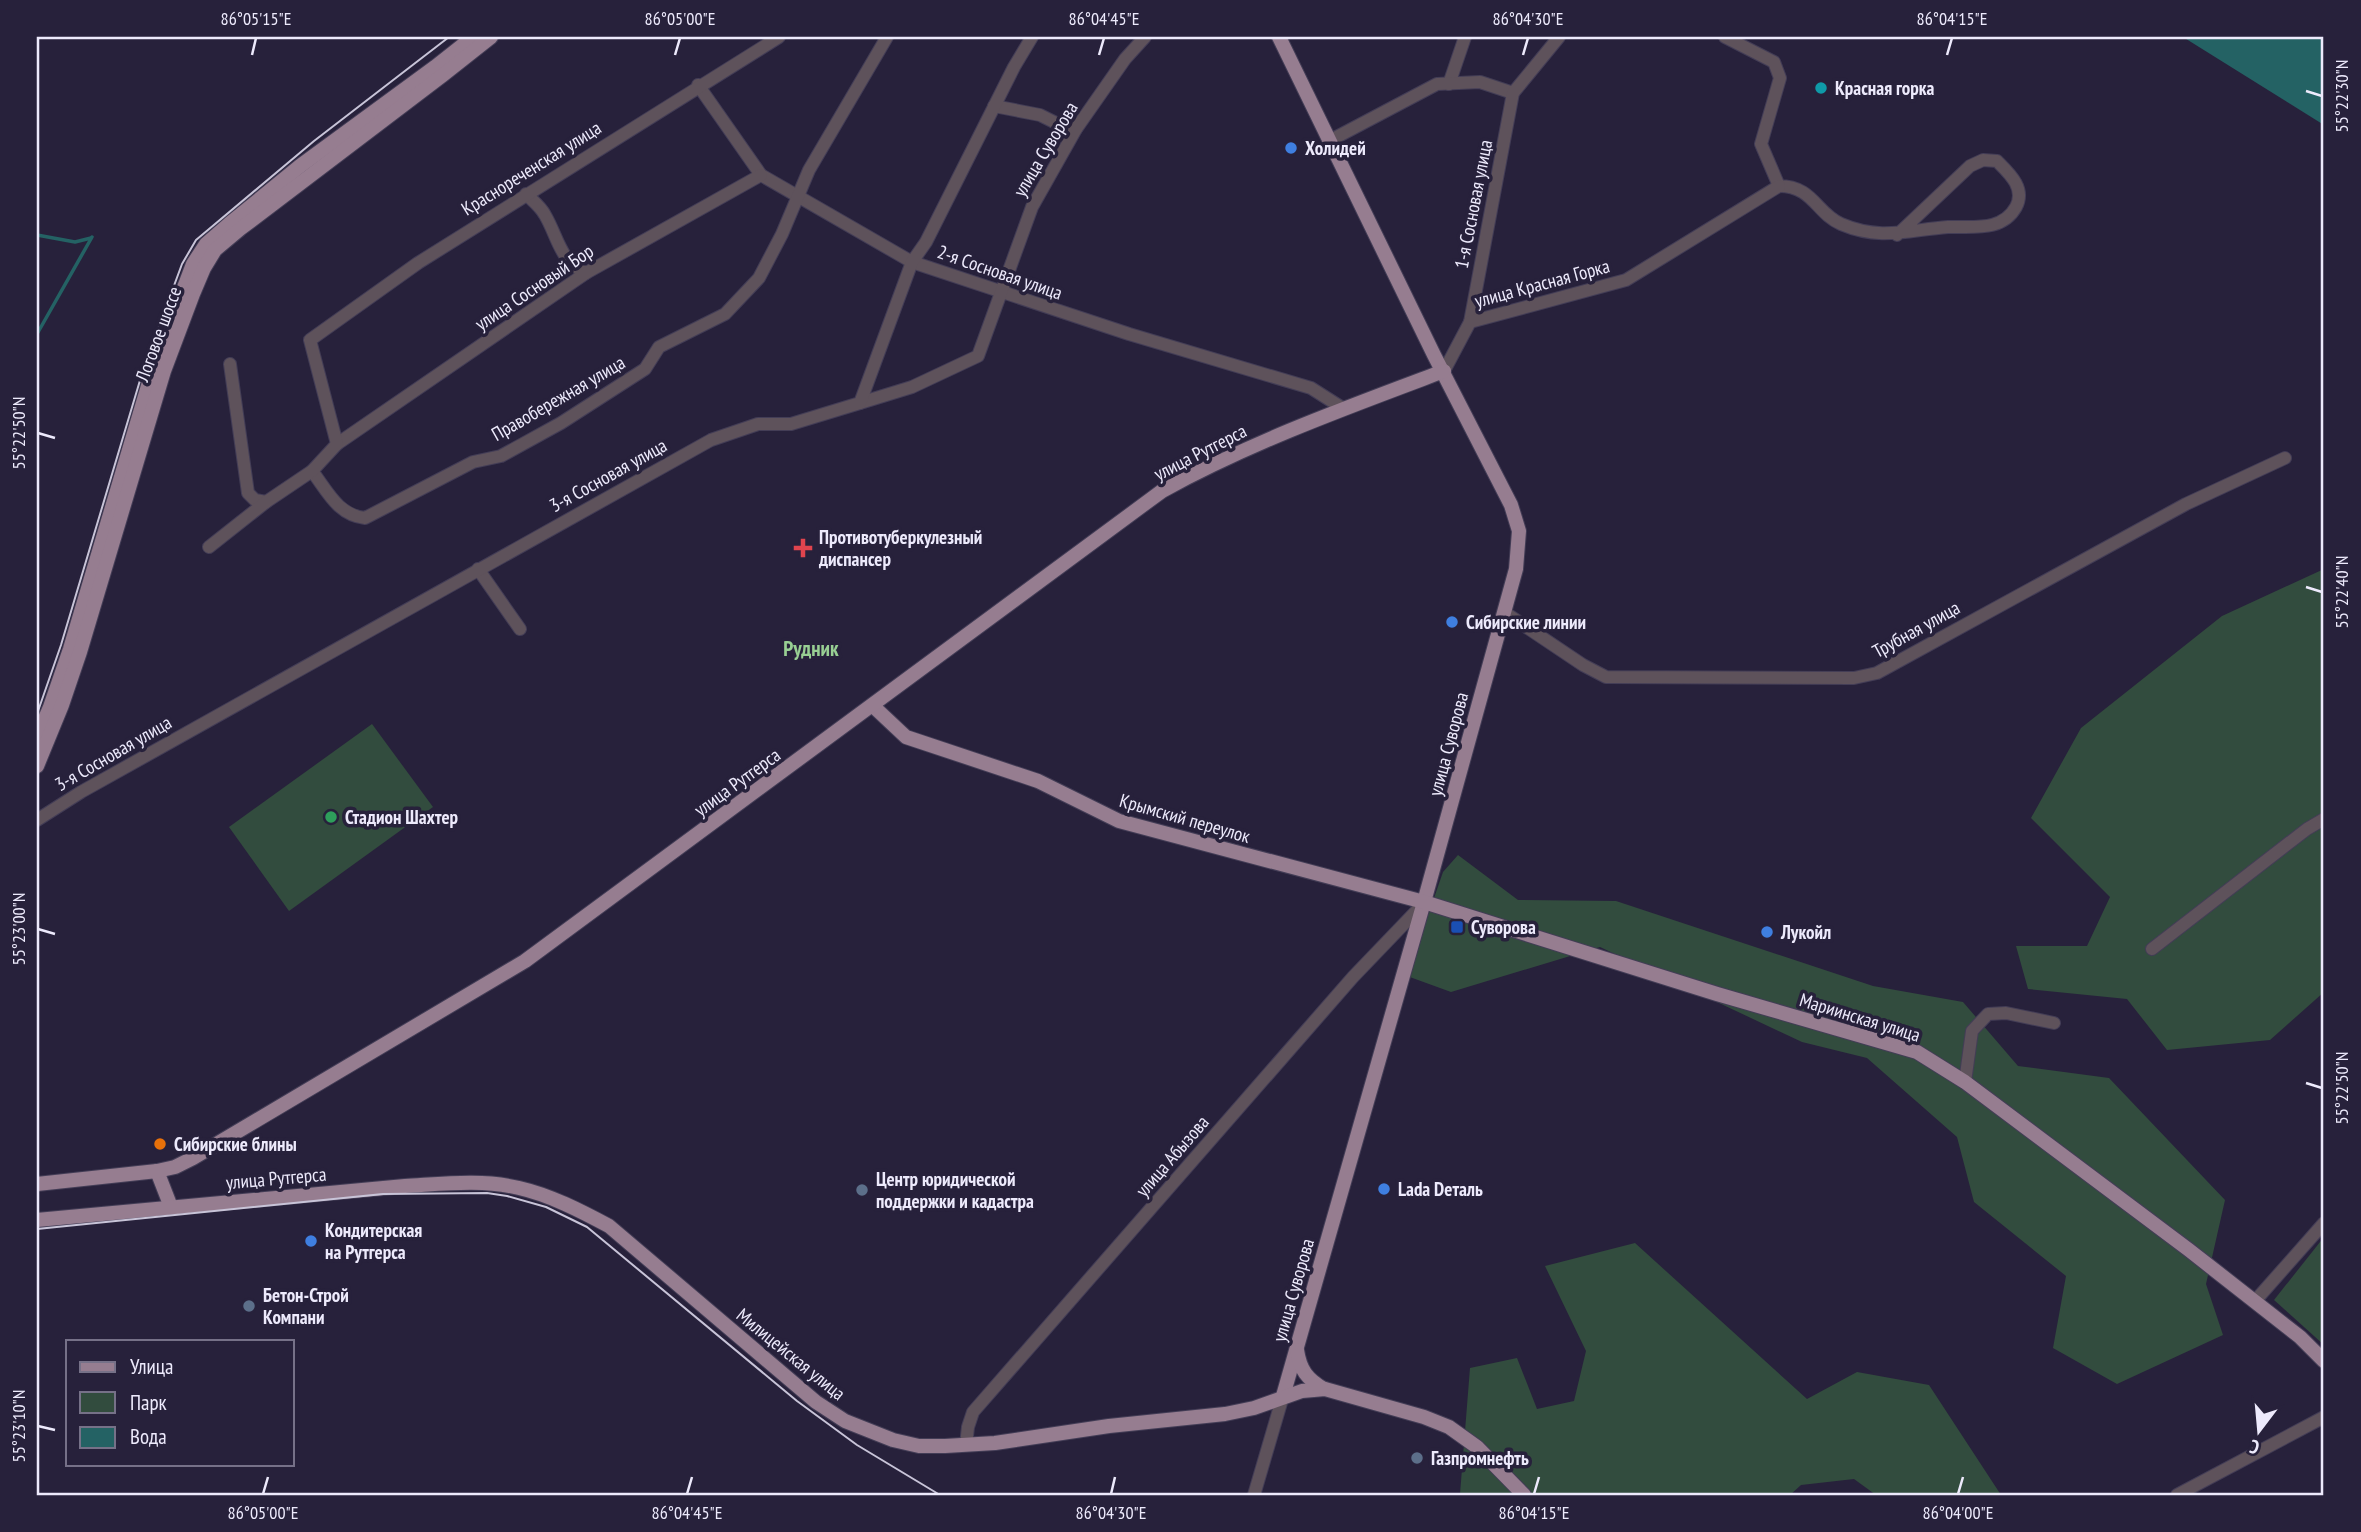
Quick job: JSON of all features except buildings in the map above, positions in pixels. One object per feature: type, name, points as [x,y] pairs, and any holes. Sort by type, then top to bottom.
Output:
[{"type":"main road","name":"Логовое шоссе","points":[[37,737],[69,649],[153,369],[193,264],[206,244],[300,166],[473,37]]},
{"type":"main road","name":"Логовое шоссе","points":[[37,766],[80,652],[164,372],[204,268],[215,250],[491,37]]},
{"type":"main road","name":"улица Суворова","points":[[1279,37],[1517,519],[1519,556],[1424,902],[1283,1396]]},
{"type":"main road","name":"улица Рутгерса","points":[[37,1184],[157,1171],[175,1167],[192,1158],[526,961],[1162,491],[1236,453],[1444,371]]},
{"type":"main road","name":"Крымский переулок","points":[[873,706],[906,737],[1038,781],[1119,821],[1424,902]]},
{"type":"main road","name":"Мариинская улица","points":[[1424,902],[1717,994],[1917,1052],[1965,1082],[2255,1301],[2324,1361]]},
{"type":"main road","points":[[157,1171],[171,1207]]},
{"type":"main road","name":"улица Рутгерса","points":[[37,1220],[416,1185],[462,1182],[518,1188]]},
{"type":"main road","name":"Милицейская улица","points":[[518,1188],[585,1213],[608,1226],[816,1402],[845,1421],[893,1440],[919,1446],[966,1445],[1225,1414],[1254,1408],[1302,1391],[1325,1390]]},
{"type":"main road","points":[[1296,1348],[1304,1374],[1325,1390],[1401,1409],[1449,1427],[1477,1447],[1524,1495]]},
{"type":"street","name":"Краснореченская улица","points":[[337,444],[310,340],[418,263],[698,85],[779,37]]},
{"type":"street","name":"Правобережная улица","points":[[312,471],[343,511],[351,517],[365,519],[473,462],[500,456],[561,423],[645,369],[659,347],[725,314],[759,278],[816,158],[887,37]]},
{"type":"street","points":[[860,403],[912,262],[926,242],[1032,37]]},
{"type":"street","name":"улица Суворова","points":[[860,403],[912,387],[978,356],[1032,207],[1076,129],[1125,59],[1145,37]]},
{"type":"street","points":[[1449,84],[1465,37]]},
{"type":"street","points":[[1329,141],[1437,84],[1480,82],[1513,93],[1559,37]]},
{"type":"street","points":[[1725,37],[1774,62],[1780,78],[1761,144],[1779,186],[1793,186],[1806,194],[1839,223],[1867,232],[1897,235],[1994,225],[2010,216],[2019,202],[2013,177],[1997,161],[1983,160],[1970,166],[1897,235]]},
{"type":"street","name":"2-я Сосновая улица","points":[[698,85],[761,175],[912,262],[1000,293],[1311,388],[1344,409]]},
{"type":"street","name":"1-я Сосновая улица","points":[[1471,322],[1513,93]]},
{"type":"street","points":[[994,106],[1040,115],[1076,129]]},
{"type":"street","name":"улица Сосновый Бор","points":[[209,547],[266,502],[312,471],[337,444],[586,273],[761,175]]},
{"type":"street","name":"улица Красная Горка","points":[[1444,371],[1471,322],[1626,280],[1779,186]]},
{"type":"street","points":[[526,194],[545,213],[556,244],[573,268],[586,273]]},
{"type":"street","points":[[230,364],[248,493],[255,500],[266,502]]},
{"type":"street","name":"3-я Сосновая улица","points":[[37,820],[106,778],[711,440],[758,424],[791,424],[860,403]]},
{"type":"street","name":"Трубная улица","points":[[1504,612],[1583,665],[1606,677],[1853,678],[1877,673],[2186,504],[2285,458]]},
{"type":"street","points":[[478,569],[520,629]]},
{"type":"street","points":[[2152,949],[2307,829],[2324,819]]},
{"type":"street","name":"улица Абызова","points":[[966,1445],[973,1412],[1353,977],[1424,902]]},
{"type":"street","points":[[1965,1082],[1972,1031],[1988,1014],[2006,1013],[2054,1023]]},
{"type":"street","points":[[2255,1301],[2324,1223]]},
{"type":"street","name":"улица Суворова","points":[[1254,1495],[1283,1396]]},
{"type":"street","points":[[2177,1495],[2324,1417]]},
{"type":"green space","points":[[2324,569],[2324,992],[2270,1040],[2167,1050],[2127,999],[2028,989],[2016,946],[2087,946],[2110,897],[2031,818],[2081,728],[2222,616]]},
{"type":"green space","name":"Стадион Шахтер","points":[[372,724],[433,807],[289,911],[229,827]]},
{"type":"green space","points":[[1458,855],[1518,900],[1616,901],[1873,986],[1963,1002],[2018,1066],[2109,1078],[2225,1200],[2206,1284],[2223,1335],[2117,1384],[2053,1348],[2066,1276],[1974,1202],[1957,1137],[1867,1058],[1802,1042],[1600,947],[1451,992],[1407,976],[1443,872]]},
{"type":"green space","points":[[2324,1237],[2324,1345],[2274,1300]]},
{"type":"green space","points":[[1635,1243],[1807,1399],[1857,1372],[1929,1385],[2001,1495],[1876,1495],[1854,1479],[1801,1485],[1790,1495],[1460,1494],[1470,1368],[1517,1358],[1537,1409],[1574,1401],[1586,1351],[1545,1266]]},
{"type":"water","points":[[2183,37],[2324,37],[2324,125]]},
{"type":"waterway","points":[[37,235],[75,242],[91,238]]},
{"type":"waterway","points":[[37,334],[92,237]]},
{"type":"tram line","points":[[37,714],[61,645],[144,367],[182,264],[196,240],[314,141],[449,37]]},
{"type":"tram line","points":[[37,1229],[383,1194],[487,1193],[546,1207],[587,1227],[797,1401],[857,1445],[940,1495]]},
{"type":"place","name":"Красная горка","points":[[1821,88]]},
{"type":"place","name":"Холидей","points":[[1291,148]]},
{"type":"place","name":"Противотуберкулезный диспансер","points":[[803,548]]},
{"type":"place","name":"Сибирские линии","points":[[1452,622]]},
{"type":"place","name":"Стадион Шахтер","points":[[331,817]]},
{"type":"place","name":"Суворова","points":[[1457,927]]},
{"type":"place","name":"Лукойл","points":[[1767,932]]},
{"type":"place","name":"Сибирские блины","points":[[160,1144]]},
{"type":"place","name":"Lada Dеталь","points":[[1384,1189]]},
{"type":"place","name":"Центр юридической поддержки и кадастра","points":[[862,1190]]},
{"type":"place","name":"Кондитерская на Рутгерса","points":[[311,1241]]},
{"type":"place","name":"Бетон-Строй Компани","points":[[249,1306]]},
{"type":"place","name":"Газпромнефть","points":[[1417,1458]]},
{"type":"district","name":"Рудник","points":[[811,649]]}]
